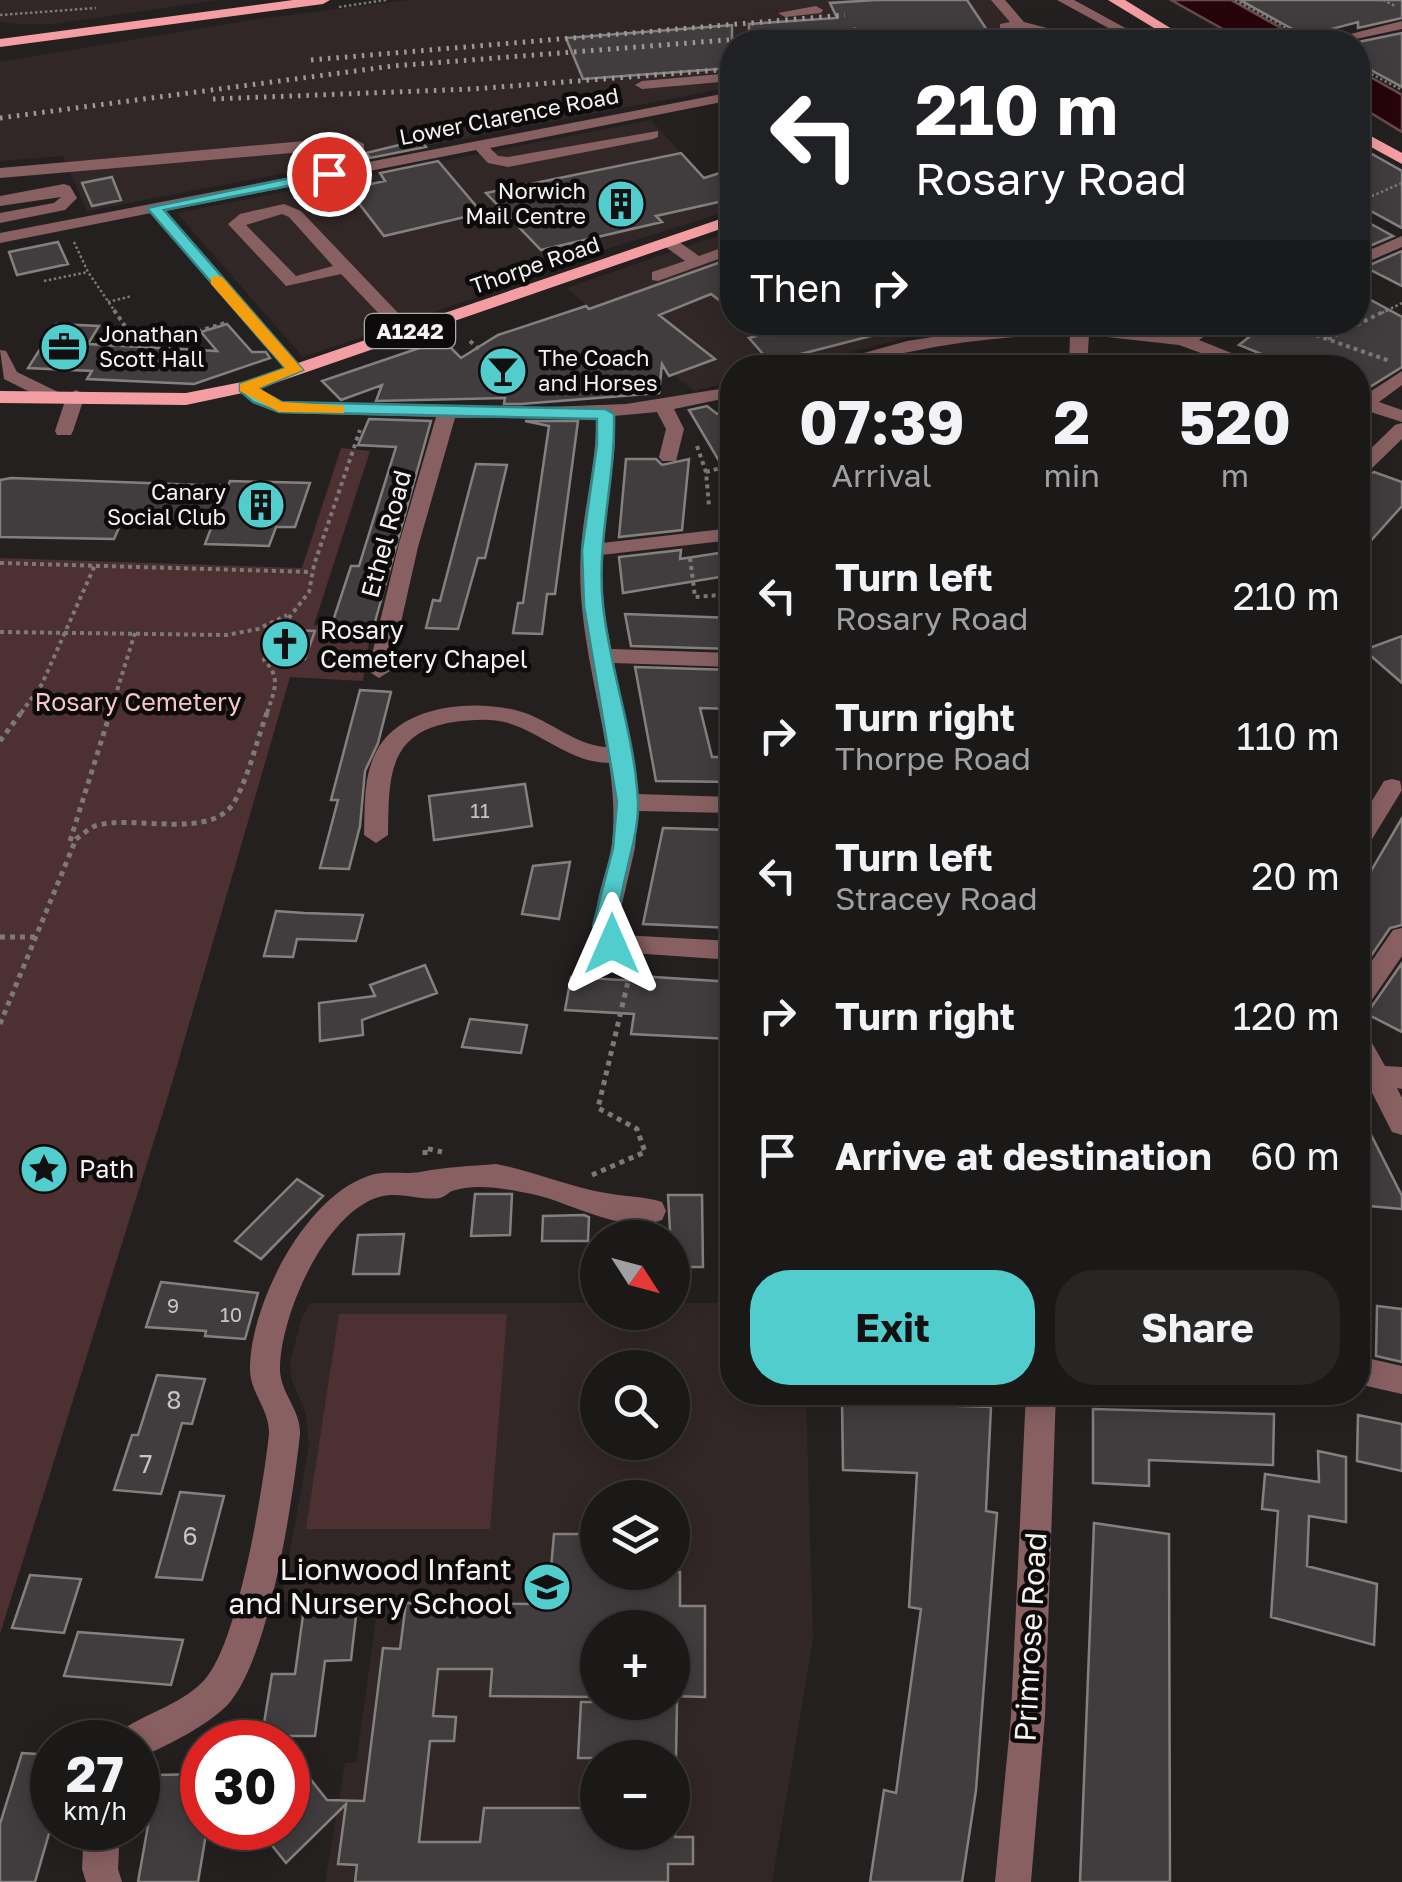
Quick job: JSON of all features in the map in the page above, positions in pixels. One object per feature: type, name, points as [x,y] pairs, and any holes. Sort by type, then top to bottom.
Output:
[{"type":"main road","points":[[61,36],[256,0]]},
{"type":"main road","points":[[0,43],[323,0]]},
{"type":"main road","points":[[1114,0],[1165,30]]},
{"type":"main road","points":[[1370,144],[1402,160]]},
{"type":"main road","name":"Thorpe Road","points":[[1,399],[186,399],[246,388],[449,323],[720,224]]},
{"type":"street","points":[[998,0],[1017,30]]},
{"type":"street","points":[[1064,0],[1121,30]]},
{"type":"street","points":[[785,14],[817,5],[833,9]]},
{"type":"street","points":[[1012,26],[1032,30]]},
{"type":"street","points":[[1370,33],[1401,26]]},
{"type":"street","points":[[642,85],[720,78]]},
{"type":"street","name":"Lower Clarence Road","points":[[0,238],[720,98]]},
{"type":"street","points":[[480,145],[493,160],[508,162],[653,134]]},
{"type":"street","points":[[0,173],[162,156],[208,158],[350,142],[358,147],[352,154],[140,194]]},
{"type":"street","points":[[254,188],[269,211]]},
{"type":"street","points":[[0,201],[64,189],[70,198],[59,207],[0,218]]},
{"type":"street","points":[[154,208],[295,370]]},
{"type":"street","points":[[344,268],[292,282],[236,224],[269,211],[295,214],[393,318]]},
{"type":"street","points":[[1370,256],[1402,241]]},
{"type":"street","points":[[669,242],[697,262]]},
{"type":"street","points":[[658,276],[720,253]]},
{"type":"street","points":[[875,355],[940,340],[1017,335]]},
{"type":"street","points":[[1142,335],[1185,341],[1224,355]]},
{"type":"street","points":[[1185,341],[1195,335]]},
{"type":"street","points":[[0,355],[10,374],[52,396]]},
{"type":"street","points":[[1370,397],[1402,376]]},
{"type":"street","points":[[246,388],[279,407],[447,412],[605,414],[720,395]]},
{"type":"street","points":[[64,431],[76,396]]},
{"type":"street","points":[[1370,406],[1402,416]]},
{"type":"street","points":[[664,407],[675,429],[669,457]]},
{"type":"street","name":"Ethel Road","points":[[380,670],[408,548],[447,412]]},
{"type":"street","points":[[605,414],[606,444],[591,550],[600,656],[628,802],[624,848],[605,926],[624,945],[720,951]]},
{"type":"street","points":[[1370,460],[1402,429]]},
{"type":"street","points":[[591,550],[720,536]]},
{"type":"street","points":[[600,656],[720,660]]},
{"type":"street","points":[[376,835],[378,789],[388,750],[407,733],[436,718],[461,712],[517,718],[586,755],[616,755]]},
{"type":"street","points":[[1370,823],[1392,787]]},
{"type":"street","points":[[628,802],[720,805]]},
{"type":"street","points":[[1370,983],[1402,937]]},
{"type":"street","points":[[1370,1055],[1389,1077],[1402,1124]]},
{"type":"street","points":[[160,1726],[217,1692],[236,1658],[258,1580],[286,1424],[265,1374],[278,1303],[297,1260],[334,1215],[364,1190],[389,1184],[496,1176],[538,1184],[603,1205],[652,1211]]},
{"type":"street","points":[[1370,1373],[1402,1380]]},
{"type":"street","name":"Primrose Road","points":[[1012,1882],[1028,1716],[1040,1405]]},
{"type":"street","points":[[101,1850],[104,1882]]},
{"type":"path","points":[[1235,0],[1290,30]]},
{"type":"path","points":[[1370,73],[1402,90]]},
{"type":"path","points":[[1370,197],[1402,184]]},
{"type":"path","points":[[67,225],[88,272],[129,332],[187,335],[247,316]]},
{"type":"path","points":[[44,282],[88,272]]},
{"type":"path","points":[[108,302],[132,296]]},
{"type":"path","points":[[1370,319],[1402,303]]},
{"type":"path","points":[[1316,335],[1402,366]]},
{"type":"path","points":[[1328,339],[1336,335]]},
{"type":"path","points":[[470,342],[482,352]]},
{"type":"path","points":[[274,637],[309,592],[312,572],[367,410]]},
{"type":"path","points":[[706,472],[720,468]]},
{"type":"path","points":[[688,540],[696,598],[720,595]]},
{"type":"path","points":[[0,563],[312,572]]},
{"type":"path","points":[[0,741],[42,684],[95,565]]},
{"type":"path","points":[[0,632],[227,635],[258,630],[288,615]]},
{"type":"path","points":[[0,1024],[69,844],[135,633]]},
{"type":"path","points":[[69,844],[89,828],[107,824],[129,821],[198,826],[227,814],[235,803],[277,683],[273,669],[264,660],[268,652]]},
{"type":"path","points":[[0,937],[35,937]]},
{"type":"path","points":[[591,1176],[645,1152],[638,1128],[598,1108],[624,945]]},
{"type":"path","points":[[434,1183],[425,1148],[459,1156]]},
{"type":"shaded area","points":[[0,0],[219,0],[53,24],[17,24],[0,22]]},
{"type":"shaded area","points":[[408,0],[994,0],[1019,30],[720,30],[720,89],[87,211],[63,156],[0,161],[0,62],[258,19]]},
{"type":"shaded area","points":[[1171,0],[1231,0],[1285,30],[1225,30]]},
{"type":"shaded area","points":[[1370,77],[1402,95],[1402,132],[1370,112]]},
{"type":"shaded area","points":[[651,120],[720,197],[720,214],[526,274],[524,281],[303,357],[177,213]]},
{"type":"shaded area","points":[[720,235],[720,335],[907,338],[838,355],[720,355],[720,385],[694,391],[566,288]]},
{"type":"shaded area","name":"Lionwood Infant and Nursery School","points":[[310,1303],[580,1303],[580,1330],[690,1330],[690,1303],[720,1303],[720,1405],[806,1405],[813,1639],[772,1882],[325,1882],[345,1763],[356,1763],[378,1605],[281,1601],[309,1446],[306,1414],[292,1380],[290,1362],[302,1317]]},
{"type":"green space","name":"Rosary Cemetery","points":[[341,448],[370,451],[314,625],[371,629],[363,681],[290,677],[169,1093],[0,1634],[0,558],[302,568]]},
{"type":"green space","points":[[339,1314],[507,1314],[490,1529],[306,1529]]},
{"type":"building","points":[[967,0],[987,30],[749,30],[749,24],[837,18],[830,3]]},
{"type":"building","points":[[1240,0],[1402,0],[1402,18],[1358,28],[1358,22],[1328,30],[1294,30]]},
{"type":"building","points":[[732,25],[732,30],[720,30],[720,69],[583,79],[566,38]]},
{"type":"building","points":[[1402,33],[1402,87],[1370,70],[1370,40]]},
{"type":"building","points":[[420,140],[426,147],[370,158],[366,153]]},
{"type":"building","name":"Norwich Mail Centre","points":[[681,153],[704,178],[720,173],[720,202],[656,216],[662,222],[541,250],[486,193]]},
{"type":"building","points":[[1370,155],[1402,171],[1402,228],[1370,211]]},
{"type":"building","points":[[438,161],[482,213],[384,236],[348,189],[385,181],[380,173]]},
{"type":"building","points":[[112,177],[121,200],[92,206],[82,183]]},
{"type":"building","points":[[1371,224],[1393,236],[1370,246]]},
{"type":"building","points":[[58,242],[68,264],[17,275],[9,252]]},
{"type":"building","points":[[1402,251],[1402,286],[1370,270],[1370,265]]},
{"type":"building","points":[[720,262],[720,301],[711,294],[659,315],[715,359],[669,376],[662,364],[659,393],[521,404],[504,404],[505,398],[376,401],[382,385],[341,400],[322,381],[443,340],[461,358],[498,335],[586,306],[589,309]]},
{"type":"building","points":[[1370,300],[1402,317],[1402,367],[1370,387],[1370,355],[1264,355],[1239,345],[1252,335],[1370,335]]},
{"type":"building","points":[[56,324],[99,326],[88,344],[217,351],[201,332],[227,324],[252,352],[266,352],[270,358],[194,384],[87,379],[92,371],[28,368]]},
{"type":"building","points":[[875,335],[797,355],[764,355],[749,338]]},
{"type":"building","points":[[707,406],[720,413],[720,463],[689,410]]},
{"type":"building","points":[[369,419],[431,421],[373,629],[331,627],[351,566],[359,566],[396,447],[358,445]]},
{"type":"building","points":[[525,421],[578,421],[555,594],[547,594],[542,634],[513,633],[518,603],[523,603],[549,426]]},
{"type":"building","points":[[626,459],[656,459],[662,465],[689,459],[682,530],[619,537]]},
{"type":"building","points":[[476,464],[507,465],[485,558],[478,558],[458,629],[426,628],[433,600],[440,601]]},
{"type":"building","points":[[1370,474],[1402,482],[1402,506],[1370,542]]},
{"type":"building","points":[[0,480],[228,486],[230,481],[310,483],[295,527],[276,527],[269,546],[205,544],[213,523],[122,521],[114,539],[0,537]]},
{"type":"building","points":[[681,550],[680,559],[720,553],[720,577],[623,593],[619,557]]},
{"type":"building","points":[[625,614],[720,618],[720,649],[631,646]]},
{"type":"building","name":"Rosary Cemetery Chapel","points":[[288,630],[315,631],[305,659],[277,657]]},
{"type":"building","points":[[1402,636],[1402,683],[1370,655],[1370,648]]},
{"type":"building","points":[[635,667],[720,670],[720,709],[700,708],[712,757],[720,757],[720,782],[656,781]]},
{"type":"building","points":[[360,690],[391,692],[378,743],[365,771],[360,826],[349,869],[320,868],[338,800],[331,800]]},
{"type":"building","points":[[525,784],[532,826],[434,840],[429,796]]},
{"type":"building","points":[[1402,818],[1402,925],[1390,928],[1370,957],[1370,873]]},
{"type":"building","points":[[663,828],[720,830],[720,927],[643,924]]},
{"type":"building","points":[[570,862],[559,919],[522,914],[533,866]]},
{"type":"building","points":[[276,911],[363,915],[356,941],[297,939],[293,957],[264,956]]},
{"type":"building","points":[[1402,963],[1402,1032],[1370,1016],[1370,1009]]},
{"type":"building","points":[[425,965],[437,993],[362,1020],[363,1035],[320,1041],[319,1003],[375,996],[370,985]]},
{"type":"building","points":[[638,976],[720,981],[720,1038],[631,1034],[634,1014],[565,1010],[571,977],[638,981]]},
{"type":"building","points":[[470,1019],[527,1025],[521,1053],[462,1047]]},
{"type":"building","points":[[1370,1133],[1402,1196],[1402,1209],[1370,1206]]},
{"type":"building","points":[[297,1179],[323,1196],[261,1259],[235,1241]]},
{"type":"building","points":[[475,1194],[512,1194],[510,1235],[471,1236]]},
{"type":"building","points":[[668,1195],[702,1195],[703,1267],[690,1267],[690,1220],[669,1220]]},
{"type":"building","points":[[584,1215],[589,1220],[580,1220],[580,1241],[542,1241],[543,1216]]},
{"type":"building","points":[[404,1234],[399,1274],[353,1274],[358,1235]]},
{"type":"building","points":[[161,1282],[258,1293],[245,1339],[205,1336],[206,1331],[146,1327]]},
{"type":"building","points":[[1377,1306],[1402,1309],[1402,1362],[1376,1356]]},
{"type":"building","points":[[157,1375],[205,1379],[192,1424],[182,1423],[161,1494],[114,1490],[132,1435],[138,1435]]},
{"type":"building","points":[[842,1405],[991,1407],[986,1511],[997,1513],[976,1790],[962,1882],[870,1882],[884,1790],[896,1793],[921,1609],[909,1607],[917,1473],[843,1470]]},
{"type":"building","points":[[1093,1409],[1274,1414],[1273,1465],[1149,1460],[1149,1486],[1093,1483]]},
{"type":"building","points":[[1358,1415],[1402,1424],[1402,1471],[1357,1461]]},
{"type":"building","points":[[1318,1451],[1346,1457],[1346,1522],[1309,1516],[1307,1566],[1377,1584],[1374,1645],[1271,1617],[1278,1511],[1262,1509],[1265,1474],[1319,1482]]},
{"type":"building","points":[[180,1492],[224,1496],[202,1580],[156,1577]]},
{"type":"building","points":[[1094,1523],[1169,1534],[1170,1882],[1080,1882]]},
{"type":"building","points":[[554,1534],[580,1534],[580,1590],[680,1590],[680,1606],[705,1606],[705,1697],[690,1697],[690,1610],[580,1610],[580,1697],[490,1696],[492,1669],[438,1669],[433,1716],[456,1717],[454,1741],[430,1741],[419,1842],[480,1842],[484,1808],[580,1808],[580,1850],[690,1850],[693,1837],[693,1864],[668,1864],[668,1882],[355,1882],[357,1865],[338,1864],[346,1804],[310,1839],[310,1779],[327,1800],[364,1801],[383,1648],[400,1649],[406,1603],[534,1604],[536,1580],[550,1580]]},
{"type":"building","points":[[30,1575],[81,1579],[64,1633],[12,1628]]},
{"type":"building","points":[[357,1607],[351,1660],[325,1661],[315,1736],[310,1736],[310,1720],[265,1720],[272,1674],[295,1674],[304,1608]]},
{"type":"building","points":[[78,1632],[183,1640],[171,1685],[64,1676]]},
{"type":"building","points":[[580,1720],[677,1720],[676,1740],[580,1740],[578,1758]]},
{"type":"building","points":[[22,1753],[30,1754],[30,1850],[44,1850],[35,1882],[0,1882],[0,1824]]},
{"type":"building","points":[[180,1774],[180,1850],[203,1850],[198,1882],[138,1882],[144,1850],[160,1850],[160,1775]]},
{"type":"building","points":[[276,1850],[299,1850],[286,1863]]},
{"type":"railway","points":[[311,60],[845,15]]},
{"type":"railway","points":[[0,118],[393,66],[720,41]]},
{"type":"railway","points":[[213,99],[473,89],[720,70]]},
{"type":"slow traffic","points":[[216,281],[295,370],[246,388],[279,407],[338,410]]},
{"type":"place","name":"Norwich Mail Centre","points":[[621,204]]},
{"type":"place","name":"Jonathan Scott Hall","points":[[64,347]]},
{"type":"place","name":"The Coach and Horses","points":[[503,371]]},
{"type":"place","name":"Canary Social Club","points":[[261,505]]},
{"type":"place","name":"Rosary Cemetery Chapel","points":[[285,644]]},
{"type":"place","name":"Path","points":[[44,1169]]},
{"type":"place","name":"Lionwood Infant and Nursery School","points":[[547,1587]]},
{"type":"route","points":[[329,174],[154,208],[295,370],[246,388],[259,398],[279,407],[335,410],[605,414],[606,444],[591,550],[594,606],[616,755],[628,802],[624,848],[605,926],[612,944]]}]
